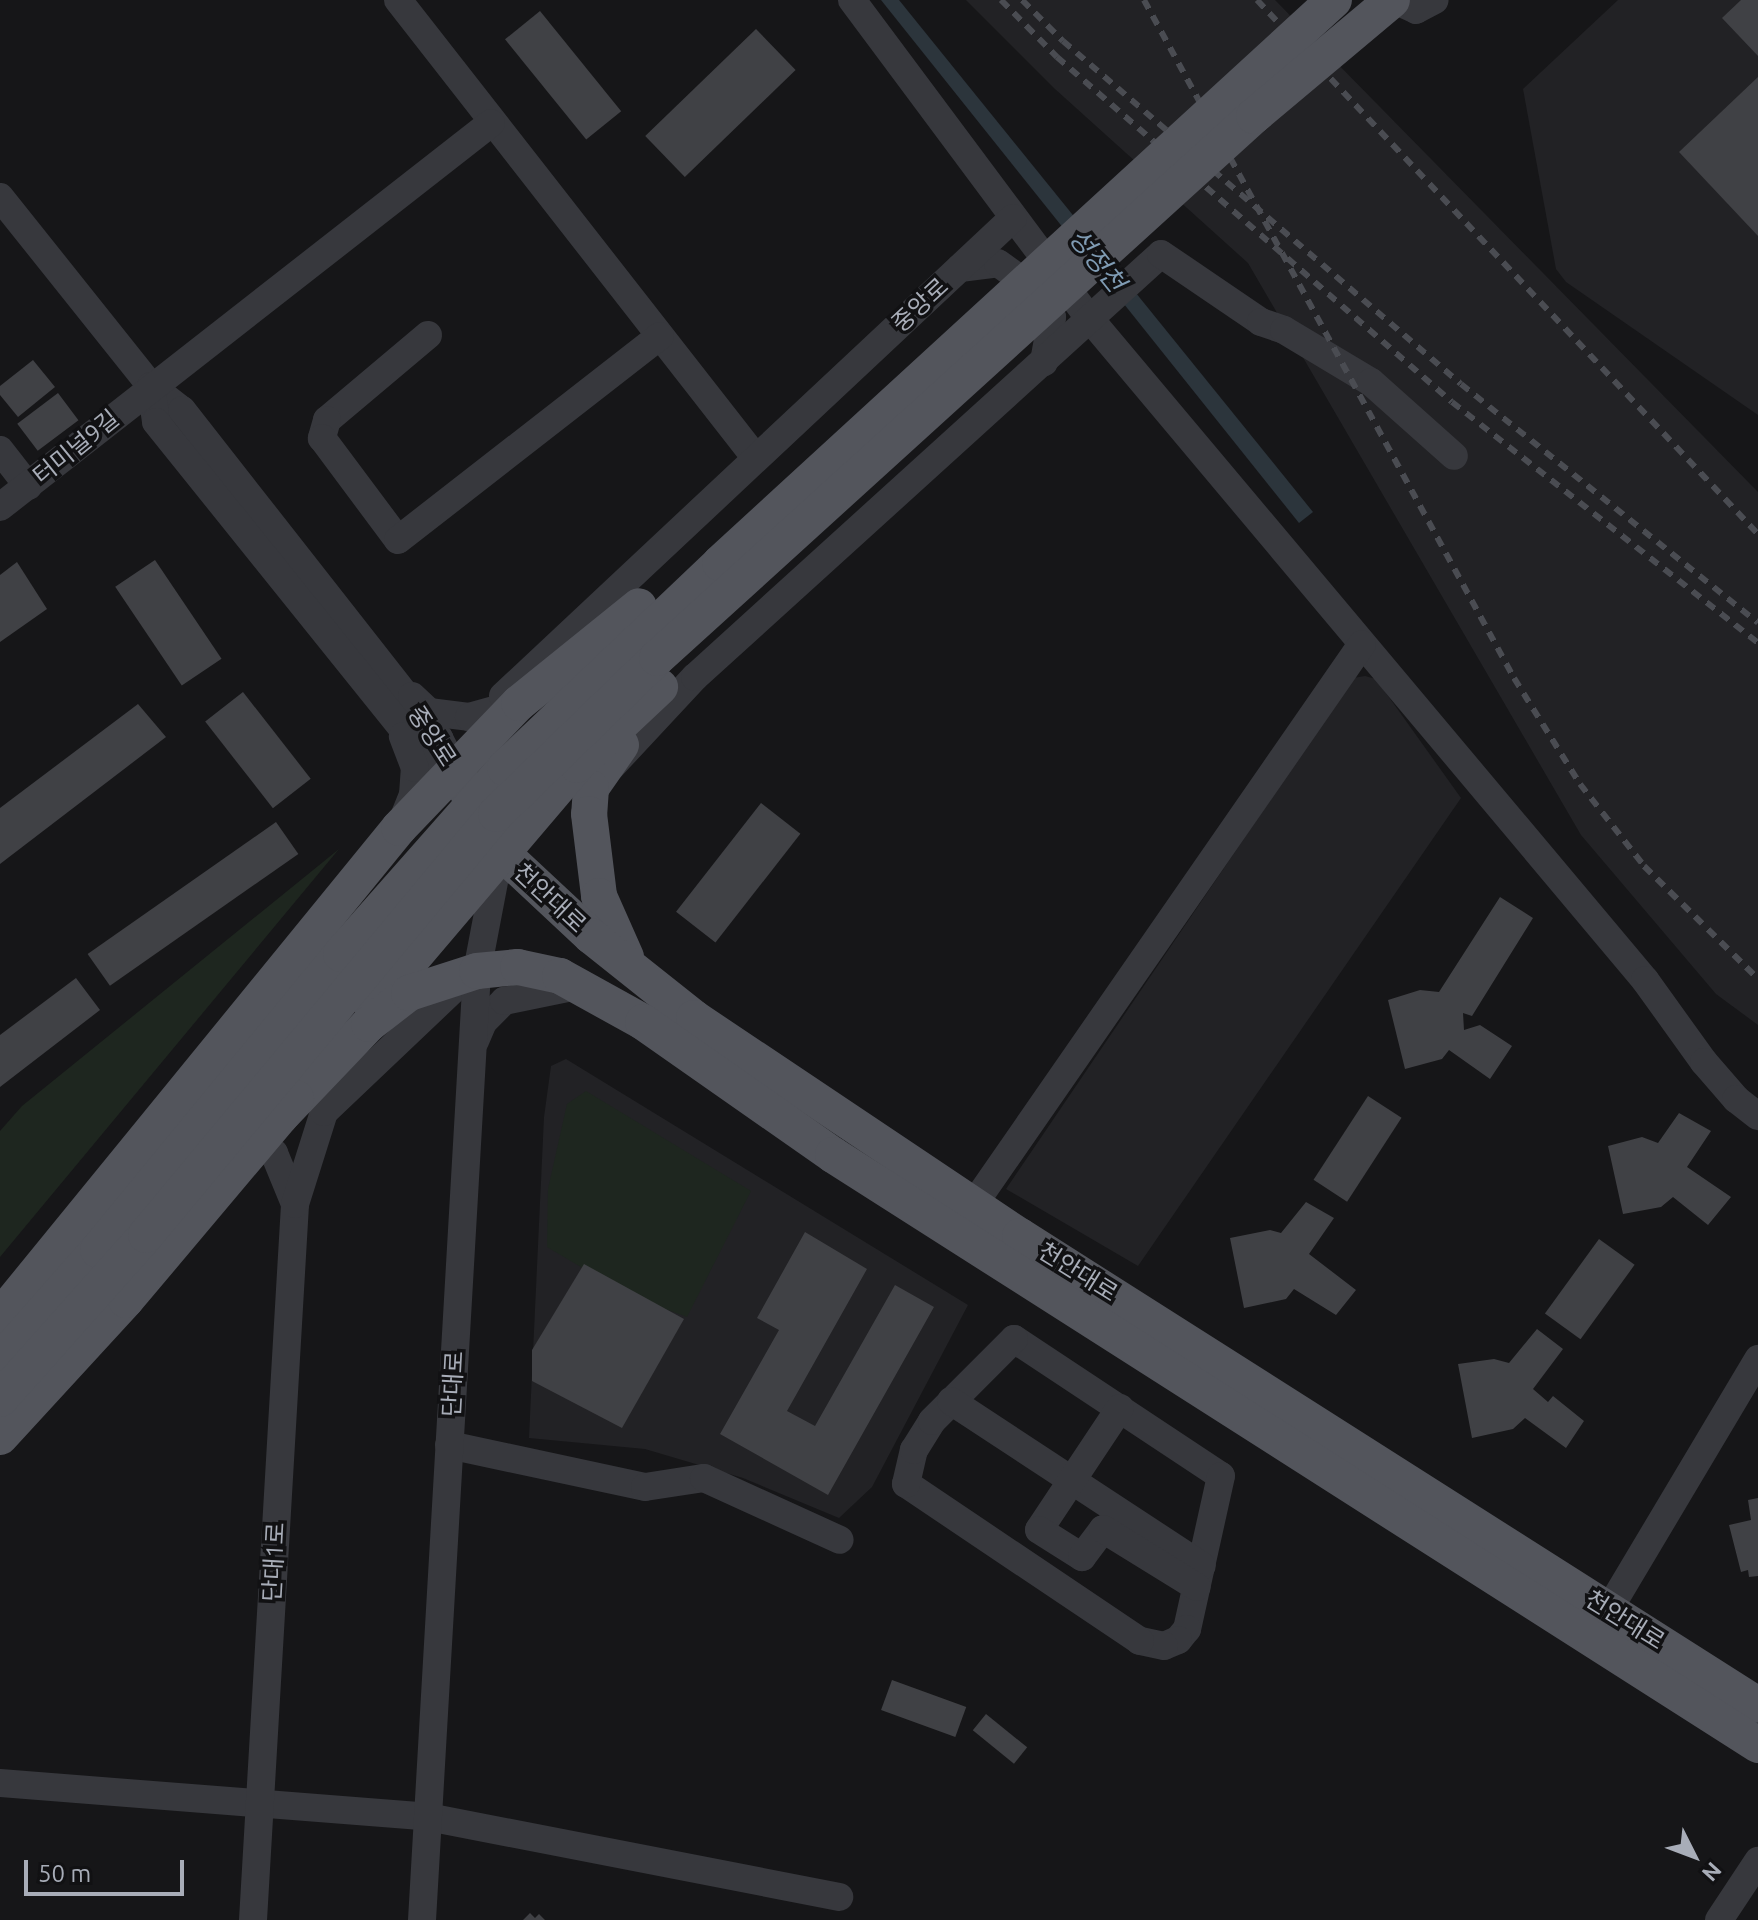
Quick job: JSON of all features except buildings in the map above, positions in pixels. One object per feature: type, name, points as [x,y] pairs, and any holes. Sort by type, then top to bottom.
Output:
[{"type":"main road","points":[[0,1317],[399,828],[457,773],[503,707],[639,606],[1308,0]]},
{"type":"main road","points":[[0,1361],[98,1250],[341,954],[505,768],[720,563],[1334,0]]},
{"type":"main road","points":[[0,1437],[126,1300],[500,851],[577,765],[1243,157],[1394,0]]},
{"type":"main road","points":[[0,1399],[146,1235],[496,814],[669,647],[1254,116],[1394,0]]},
{"type":"main road","points":[[636,972],[615,941],[599,896],[591,855],[591,788],[660,687]]},
{"type":"main road","name":"천안대로","points":[[457,773],[500,851],[636,972],[694,1018],[1601,1624],[1758,1745]]},
{"type":"main road","points":[[500,851],[545,915],[643,1022]]},
{"type":"main road","points":[[280,1117],[369,1024],[409,993],[477,971],[518,967],[560,976],[643,1022]]},
{"type":"main road","name":"천안대로","points":[[643,1022],[833,1155],[1601,1624],[1758,1705]]},
{"type":"street","points":[[398,0],[491,123],[755,457]]},
{"type":"street","points":[[852,0],[936,106],[1013,218],[1090,319],[1645,980],[1704,1062],[1758,1116]]},
{"type":"street","points":[[1394,0],[1416,10],[1435,0]]},
{"type":"street","points":[[151,386],[491,123]]},
{"type":"street","name":"중앙로","points":[[0,197],[151,386],[182,410],[439,738],[457,773]]},
{"type":"street","name":"중앙로","points":[[503,707],[755,457],[1013,218]]},
{"type":"street","points":[[591,788],[695,677],[1161,254],[1184,266],[1261,322],[1284,330],[1371,382],[1454,456]]},
{"type":"street","points":[[960,268],[998,263],[1038,292],[1090,319]]},
{"type":"street","points":[[1038,292],[1052,317],[1044,362]]},
{"type":"street","points":[[428,335],[327,420],[322,438],[398,540],[660,336]]},
{"type":"street","name":"중앙로","points":[[151,386],[156,422],[423,754],[457,773]]},
{"type":"street","name":"터미널9길","points":[[0,507],[151,386]]},
{"type":"street","points":[[0,450],[28,486]]},
{"type":"street","points":[[974,1204],[1362,644]]},
{"type":"street","points":[[390,676],[429,712],[469,717],[503,707]]},
{"type":"street","points":[[399,724],[415,768],[413,795],[399,828]]},
{"type":"street","name":"단대로","points":[[422,1920],[477,971],[500,851]]},
{"type":"street","points":[[295,1204],[324,1112],[443,995],[477,971]]},
{"type":"street","points":[[472,1049],[483,1022],[504,1001],[578,986]]},
{"type":"street","points":[[248,1156],[264,1149],[274,1153],[295,1204]]},
{"type":"street","name":"단대1로","points":[[253,1920],[295,1204]]},
{"type":"street","points":[[1014,1339],[1221,1476],[1206,1577],[1187,1629],[1178,1640],[1164,1646],[1140,1641],[912,1492],[906,1484],[914,1450],[951,1401],[1014,1339]]},
{"type":"street","points":[[1601,1624],[1758,1359]]},
{"type":"street","points":[[951,1401],[1072,1481],[1206,1577]]},
{"type":"street","points":[[1120,1408],[1039,1530],[1082,1557],[1103,1529],[1206,1577]]},
{"type":"street","points":[[449,1445],[645,1487],[704,1478],[840,1540]]},
{"type":"street","points":[[0,1783],[428,1817],[839,1897]]},
{"type":"street","points":[[1719,1920],[1758,1861]]},
{"type":"shaded area","points":[[966,0],[1275,0],[1758,492],[1758,1025],[1716,994],[1581,835],[1248,263],[1055,89]]},
{"type":"shaded area","points":[[1618,0],[1758,0],[1758,415],[1566,282],[1556,269],[1523,89]]},
{"type":"shaded area","points":[[1365,676],[1376,679],[1461,798],[1138,1266],[1006,1189],[1353,678]]},
{"type":"shaded area","points":[[339,849],[0,1257],[0,1131],[22,1106]]},
{"type":"shaded area","points":[[566,1059],[968,1305],[872,1487],[839,1518],[743,1478],[645,1449],[529,1438],[544,1117],[551,1066]]},
{"type":"shaded area","points":[[586,1091],[751,1191],[687,1317],[630,1296],[547,1247],[548,1189],[567,1104]]},
{"type":"water","name":"성정천","points":[[881,0],[899,0],[1313,512],[1299,523]]},
{"type":"railway","points":[[1001,0],[1057,57],[1452,402],[1758,643]]},
{"type":"railway","points":[[1022,0],[1063,41],[1461,384],[1758,623]]},
{"type":"railway","points":[[1144,0],[1514,678],[1580,784],[1644,866],[1758,979]]},
{"type":"railway","points":[[1257,0],[1758,534]]}]
